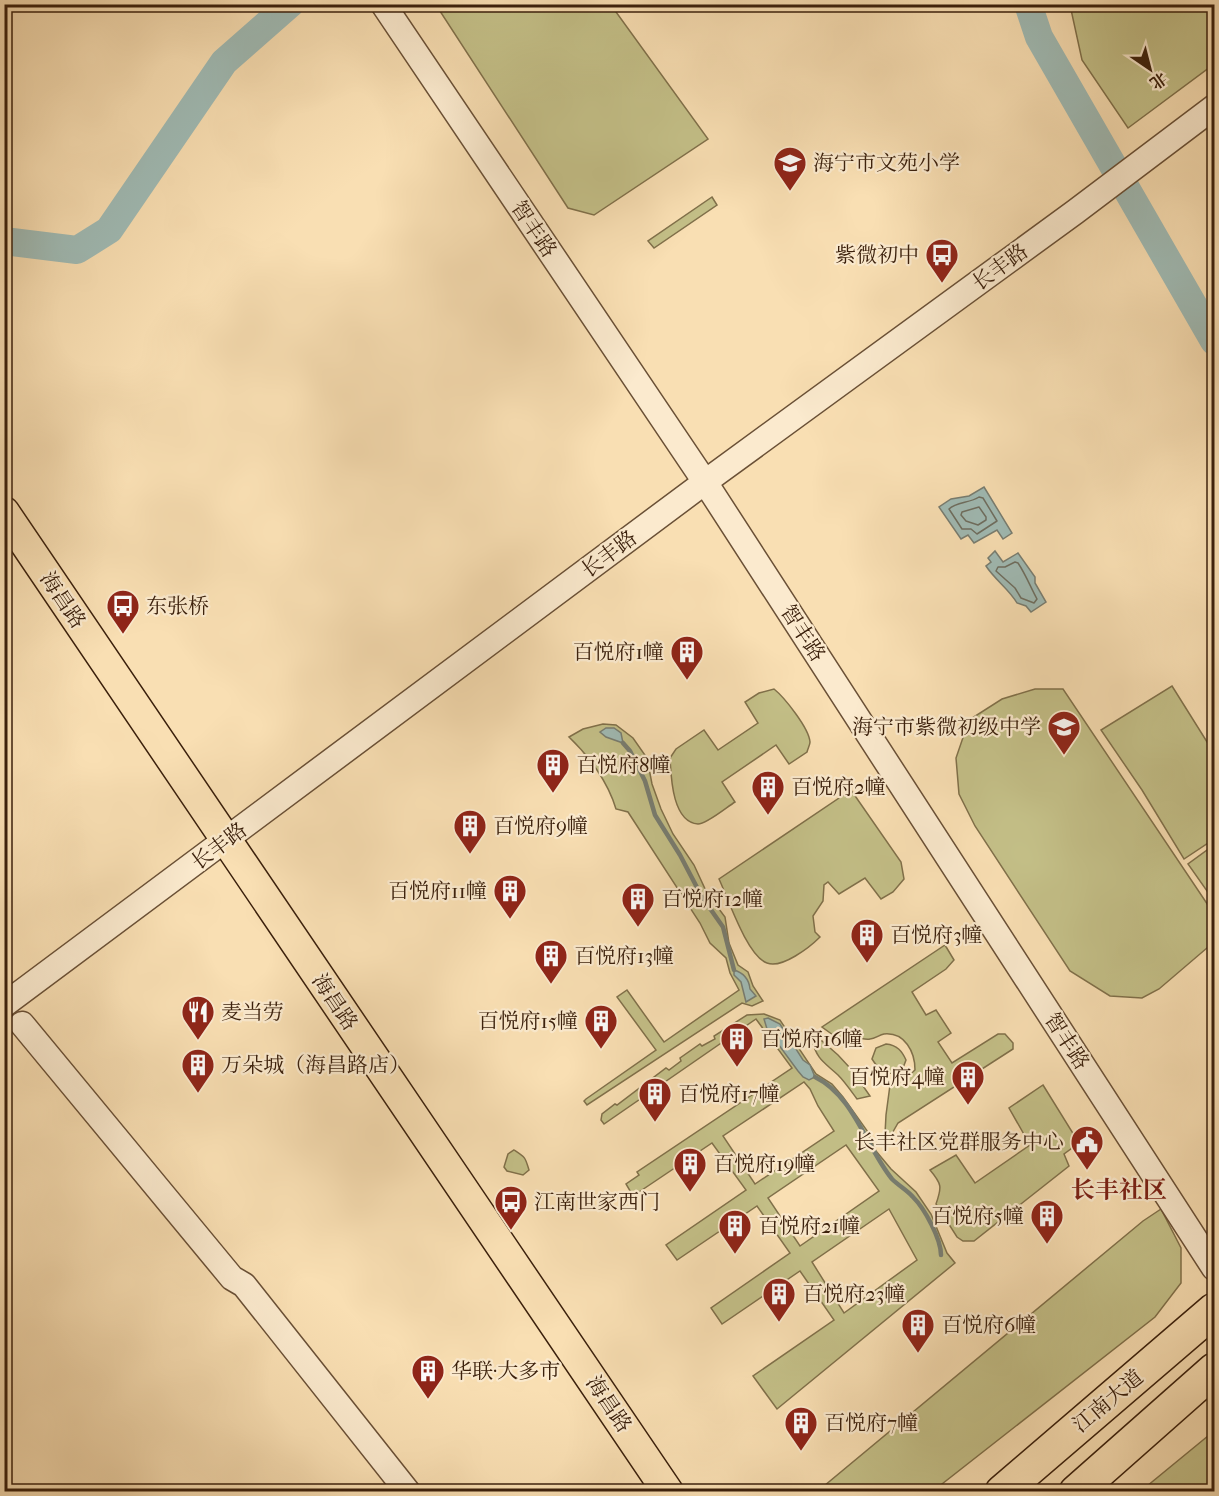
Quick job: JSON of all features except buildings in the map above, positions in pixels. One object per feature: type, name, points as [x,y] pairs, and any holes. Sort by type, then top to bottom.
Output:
[{"type":"highway","name":"江南大道","points":[[1002,1491],[1215,1310]]},
{"type":"highway","points":[[1076,1491],[1215,1370]]},
{"type":"main road","name":"海昌路","points":[[4,512],[219,846],[294,970],[644,1491]]},
{"type":"main road","name":"海昌路","points":[[4,540],[668,1491]]},
{"type":"street","name":"智丰路","points":[[385,7],[705,482],[1215,1268]]},
{"type":"street","name":"长丰路","points":[[4,1005],[705,482],[1075,212],[1215,106]]},
{"type":"street","points":[[22,1024],[232,1278],[244,1286],[408,1491]]},
{"type":"shaded area","points":[[436,5],[611,5],[708,139],[594,215],[568,208]]},
{"type":"shaded area","points":[[1070,5],[1214,5],[1214,64],[1128,128],[1082,60]]},
{"type":"shaded area","points":[[712,197],[717,205],[654,248],[648,241]]},
{"type":"shaded area","points":[[1172,686],[1214,753],[1214,839],[1184,859],[1142,790],[1101,730]]},
{"type":"shaded area","points":[[774,689],[790,706],[809,736],[807,752],[789,764],[776,745],[722,782],[735,802],[702,823],[689,821],[678,807],[671,776],[670,758],[676,749],[704,730],[718,750],[758,723],[745,702],[759,693]]},
{"type":"shaded area","points":[[1035,689],[1063,689],[1214,914],[1214,942],[1159,989],[1142,998],[1110,996],[1070,971],[975,826],[959,794],[956,758],[969,720],[1002,699]]},
{"type":"shaded area","points":[[603,724],[616,725],[633,738],[647,758],[652,784],[661,809],[673,834],[694,865],[707,893],[725,917],[729,943],[738,965],[748,972],[753,986],[763,1001],[752,1006],[742,1003],[587,1105],[584,1101],[586,1099],[656,1050],[617,997],[627,990],[664,1042],[739,990],[730,973],[726,958],[710,943],[700,923],[628,812],[616,809],[597,770],[569,737],[583,729]]},
{"type":"shaded area","points":[[851,790],[901,862],[904,879],[893,892],[881,899],[865,878],[839,894],[828,882],[824,885],[823,901],[813,916],[815,932],[820,937],[788,960],[773,964],[767,963],[752,950],[745,938],[719,879]]},
{"type":"shaded area","points":[[1214,845],[1214,901],[1188,864]]},
{"type":"shaded area","points":[[945,945],[954,960],[946,969],[912,992],[926,1015],[936,1010],[951,1033],[938,1042],[952,1063],[998,1034],[1005,1034],[1013,1043],[1013,1049],[898,1123],[890,1137],[885,1134],[890,1085],[904,1080],[915,1070],[911,1050],[898,1036],[891,1034],[872,1039],[856,1038],[846,1047],[822,1027]]},
{"type":"shaded area","points":[[764,1014],[780,1020],[816,1074],[832,1084],[843,1097],[868,1132],[876,1151],[891,1169],[916,1192],[931,1214],[947,1253],[955,1263],[777,1409],[753,1376],[834,1320],[800,1271],[722,1324],[711,1308],[790,1253],[757,1206],[677,1260],[666,1245],[746,1190],[712,1143],[633,1196],[626,1184],[639,1175],[637,1172],[792,1068],[756,1019],[604,1124],[601,1120],[602,1114],[615,1104],[617,1105],[666,1068],[669,1070],[681,1061],[680,1058],[700,1044],[702,1046],[715,1039],[714,1036],[747,1015]],"holes":[[[804,1082],[834,1131],[755,1184],[723,1136]],[[846,1145],[879,1191],[800,1246],[768,1198]],[[889,1209],[917,1260],[844,1313],[812,1262]]]},
{"type":"shaded area","points":[[812,1040],[822,1041],[838,1055],[863,1082],[870,1096],[857,1099],[841,1078],[819,1056]]},
{"type":"shaded area","points":[[886,1044],[899,1049],[906,1060],[903,1068],[895,1074],[882,1070],[872,1059],[876,1048]]},
{"type":"shaded area","points":[[1043,1085],[1079,1143],[1064,1154],[1069,1166],[974,1241],[963,1241],[957,1237],[936,1204],[940,1186],[930,1170],[956,1155],[975,1183],[1030,1145],[1009,1108]]},
{"type":"shaded area","points":[[514,1150],[523,1156],[527,1163],[529,1170],[523,1175],[507,1171],[504,1167],[508,1154]]},
{"type":"shaded area","points":[[1161,1209],[1181,1248],[1181,1283],[1155,1317],[933,1491],[818,1491],[1143,1221]]},
{"type":"shaded area","points":[[1214,1431],[1214,1480],[1197,1491],[1141,1491]]},
{"type":"water","points":[[984,487],[1012,533],[1003,539],[997,530],[974,543],[968,535],[961,539],[939,507],[951,499],[969,496]]},
{"type":"water","points":[[995,551],[1003,562],[1018,553],[1035,577],[1035,583],[1046,602],[1031,612],[1026,606],[1017,603],[986,566],[991,562],[988,558]]},
{"type":"water","points":[[606,728],[614,728],[621,733],[623,743],[606,737],[600,732]]},
{"type":"water","points":[[734,970],[745,977],[756,996],[746,1002],[741,982],[734,975]]},
{"type":"water","points":[[768,1018],[780,1024],[803,1060],[810,1065],[815,1077],[809,1080],[798,1071],[767,1029],[764,1019]]},
{"type":"waterway","points":[[4,241],[77,250],[109,230],[224,62],[290,4]]},
{"type":"waterway","points":[[1028,4],[1039,37],[1214,341]]},
{"type":"waterway","points":[[623,743],[630,751],[645,781],[655,815],[702,897],[723,927],[734,970]]},
{"type":"waterway","points":[[815,1077],[840,1096],[892,1179],[918,1202],[935,1233],[941,1255]]},
{"type":"place","name":"海宁市文苑小学","points":[[790,192]]},
{"type":"place","name":"紫微初中","points":[[942,284]]},
{"type":"place","name":"东张桥","points":[[123,635]]},
{"type":"place","name":"百悦府1幢","points":[[687,681]]},
{"type":"place","name":"海宁市紫微初级中学","points":[[1064,756]]},
{"type":"place","name":"百悦府8幢","points":[[553,794]]},
{"type":"place","name":"百悦府2幢","points":[[768,816]]},
{"type":"place","name":"百悦府9幢","points":[[470,855]]},
{"type":"place","name":"百悦府11幢","points":[[510,920]]},
{"type":"place","name":"百悦府12幢","points":[[638,928]]},
{"type":"place","name":"百悦府3幢","points":[[867,964]]},
{"type":"place","name":"百悦府13幢","points":[[551,985]]},
{"type":"place","name":"麦当劳","points":[[198,1041]]},
{"type":"place","name":"百悦府15幢","points":[[601,1050]]},
{"type":"place","name":"百悦府16幢","points":[[737,1068]]},
{"type":"place","name":"万朵城（海昌路店）","points":[[198,1094]]},
{"type":"place","name":"百悦府4幢","points":[[968,1106]]},
{"type":"place","name":"百悦府17幢","points":[[655,1123]]},
{"type":"place","name":"长丰社区党群服务中心","points":[[1087,1171]]},
{"type":"place","name":"百悦府19幢","points":[[690,1193]]},
{"type":"place","name":"江南世家西门","points":[[511,1231]]},
{"type":"place","name":"百悦府5幢","points":[[1047,1245]]},
{"type":"place","name":"百悦府21幢","points":[[735,1255]]},
{"type":"place","name":"百悦府23幢","points":[[779,1323]]},
{"type":"place","name":"百悦府6幢","points":[[918,1354]]},
{"type":"place","name":"华联·大多市","points":[[428,1400]]},
{"type":"place","name":"百悦府7幢","points":[[801,1452]]},
{"type":"district","name":"长丰社区","points":[[1119,1190]]}]
